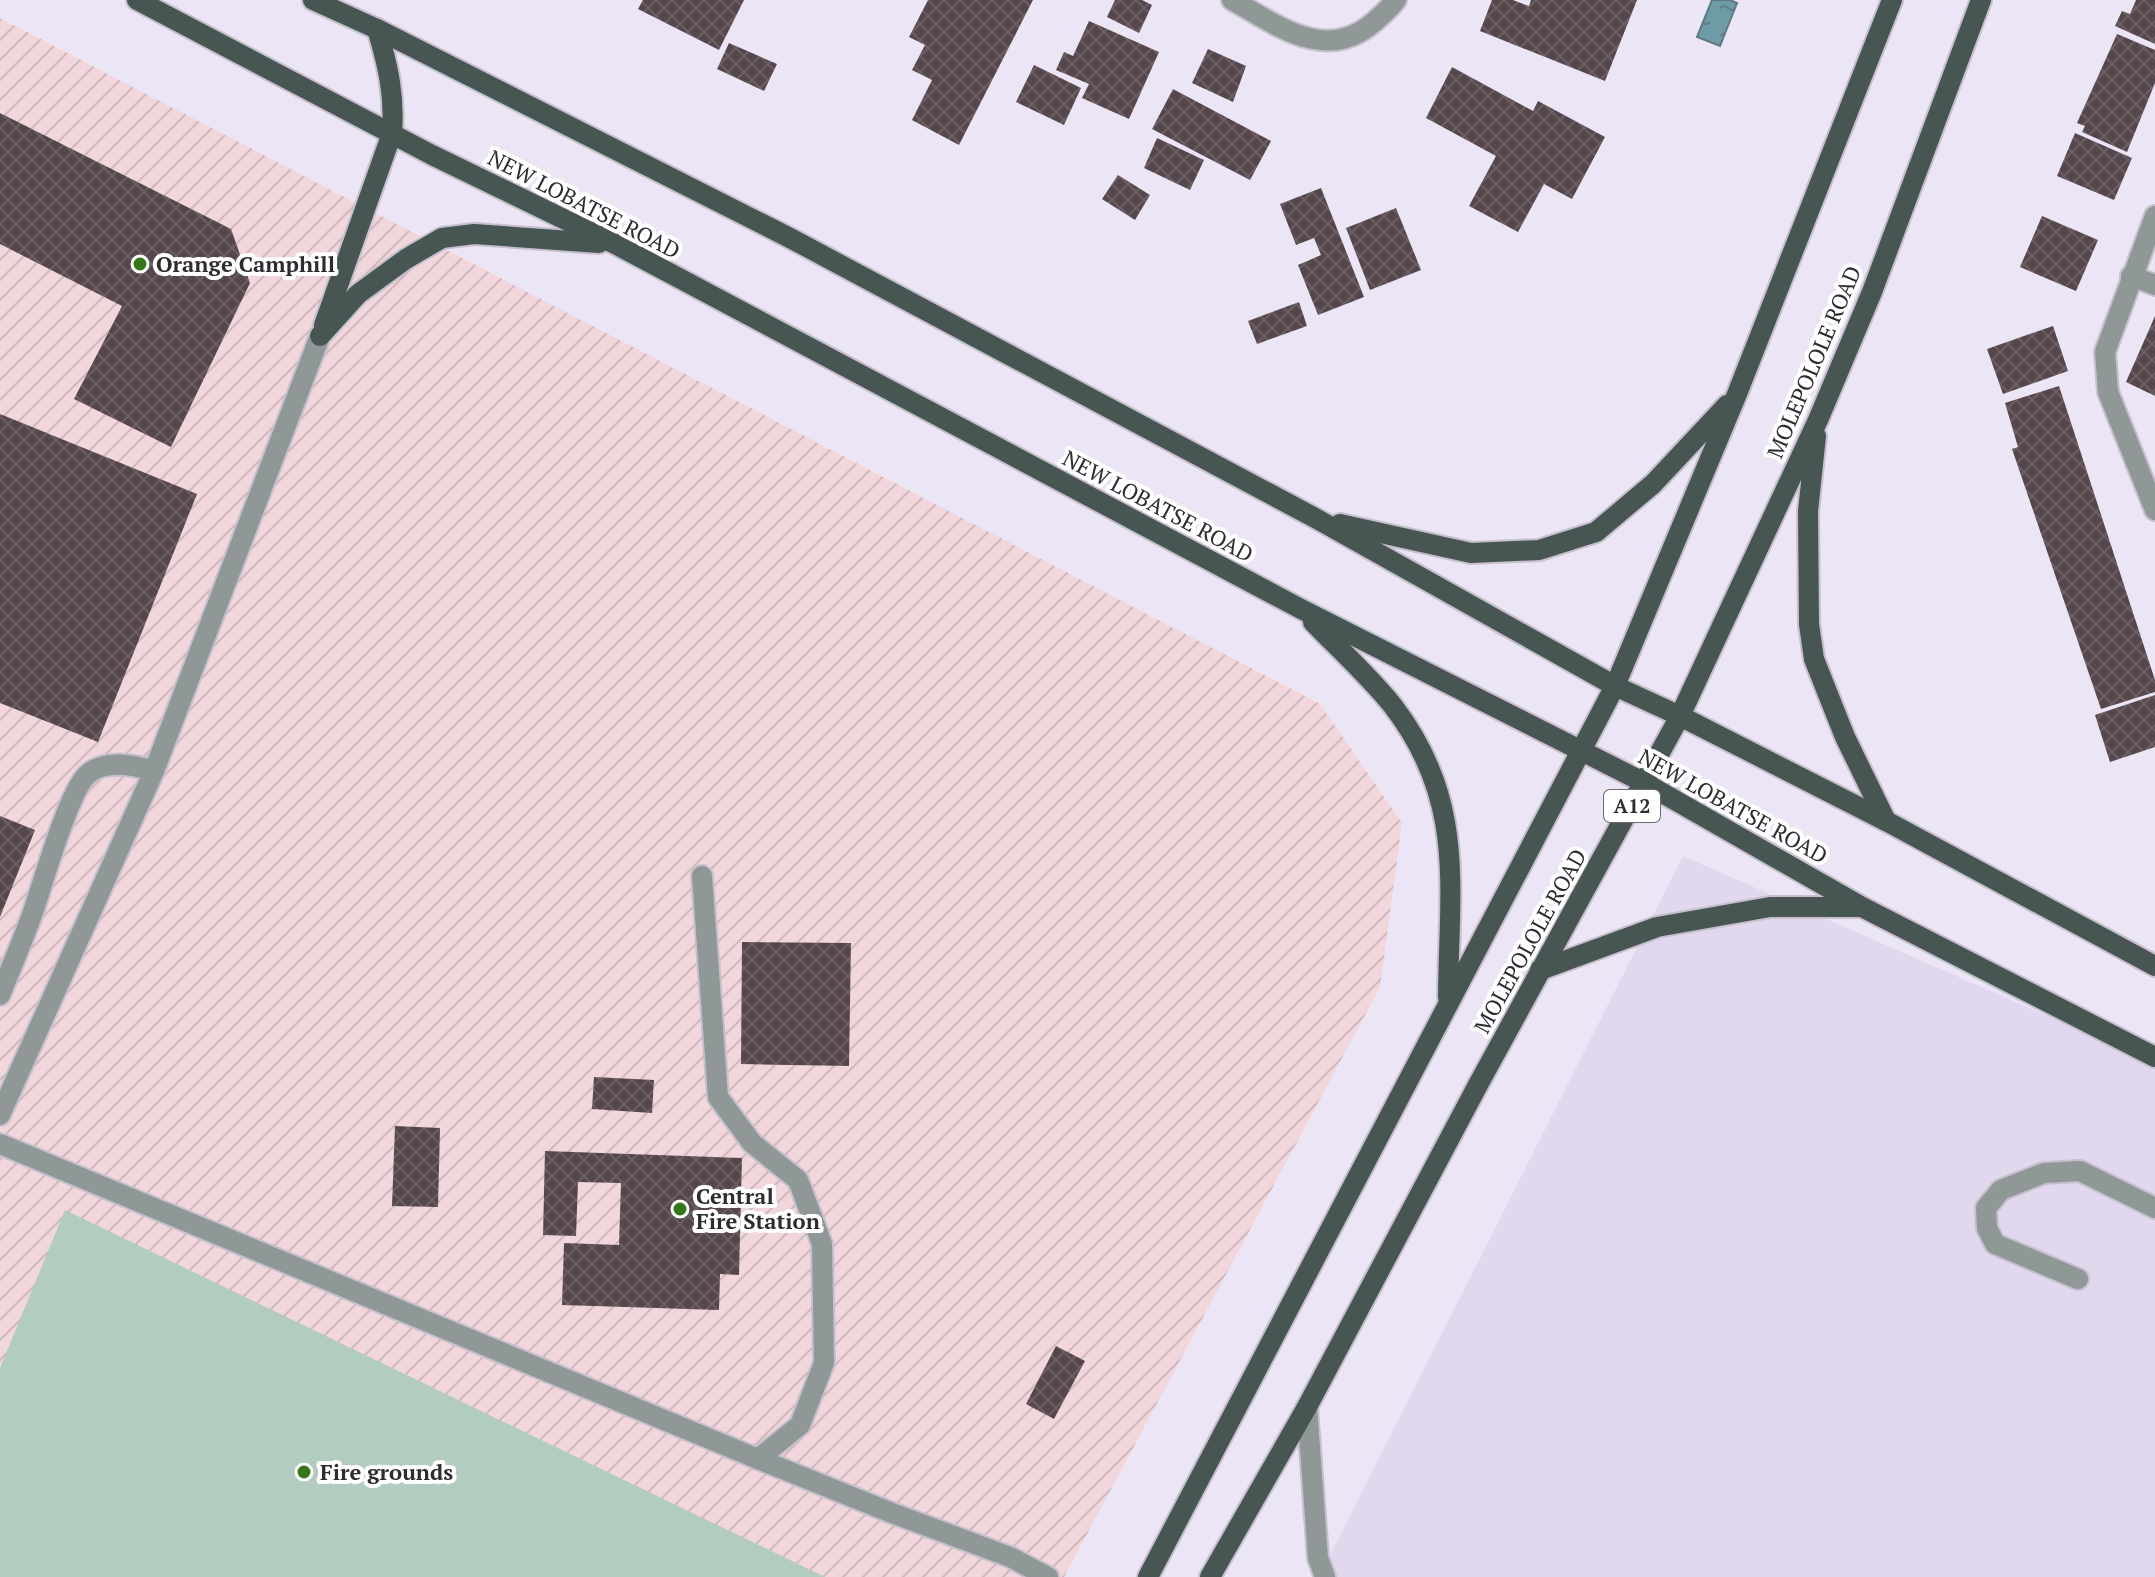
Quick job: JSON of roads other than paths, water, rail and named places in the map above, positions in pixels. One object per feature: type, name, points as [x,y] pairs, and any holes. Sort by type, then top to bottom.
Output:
[{"type":"main road","name":"NEW LOBATSE ROAD","points":[[137,0],[432,155],[615,244],[1301,609],[1645,783],[1862,907],[2155,1057]]},
{"type":"main road","points":[[313,0],[377,29],[790,238],[1317,519],[1615,686],[1886,821],[2155,966]]},
{"type":"main road","name":"MOLEPOLOLE ROAD","points":[[1148,1577],[1615,686],[1737,394],[1892,0]]},
{"type":"main road","name":"MOLEPOLOLE ROAD","points":[[1210,1577],[1307,1407],[1540,970],[1680,716],[1818,420],[1872,292],[1981,0]]},
{"type":"main road","points":[[320,336],[392,133],[394,102],[390,74],[377,29]]},
{"type":"main road","points":[[320,336],[358,294],[406,259],[442,238],[474,234],[525,235],[615,244]]},
{"type":"main road","points":[[1317,519],[1471,553],[1539,550],[1596,532],[1653,484],[1737,394]]},
{"type":"main road","points":[[1818,420],[1808,511],[1809,624],[1814,659],[1845,737],[1886,821]]},
{"type":"main road","points":[[1301,609],[1392,705],[1420,747],[1444,807],[1452,914],[1448,1001]]},
{"type":"main road","points":[[1540,970],[1657,927],[1770,907],[1862,907]]},
{"type":"street","points":[[1232,0],[1293,34],[1325,41],[1359,34],[1396,0]]},
{"type":"street","points":[[2155,216],[2105,352],[2108,392],[2155,510]]},
{"type":"street","points":[[2131,276],[2155,285]]},
{"type":"street","points":[[0,1115],[154,771],[320,336]]},
{"type":"street","points":[[0,995],[60,831],[76,792],[89,773],[114,764],[135,765],[154,771]]},
{"type":"street","points":[[702,876],[718,1097],[752,1143],[798,1180],[822,1244],[824,1363],[800,1425],[758,1459]]},
{"type":"street","points":[[0,1144],[758,1459],[1010,1557],[1048,1577]]},
{"type":"street","points":[[2078,1279],[1995,1244],[1987,1228],[1986,1208],[2001,1190],[2044,1173],[2080,1171],[2155,1208]]},
{"type":"street","points":[[1307,1407],[1318,1558],[1325,1577]]},
{"type":"water","points":[[1712,0],[1737,3],[1720,46],[1697,37]]},
{"type":"place","name":"Orange Camphill","points":[[140,264]]},
{"type":"place","name":"Central Fire Station","points":[[680,1209]]},
{"type":"place","name":"Fire grounds","points":[[304,1472]]}]
